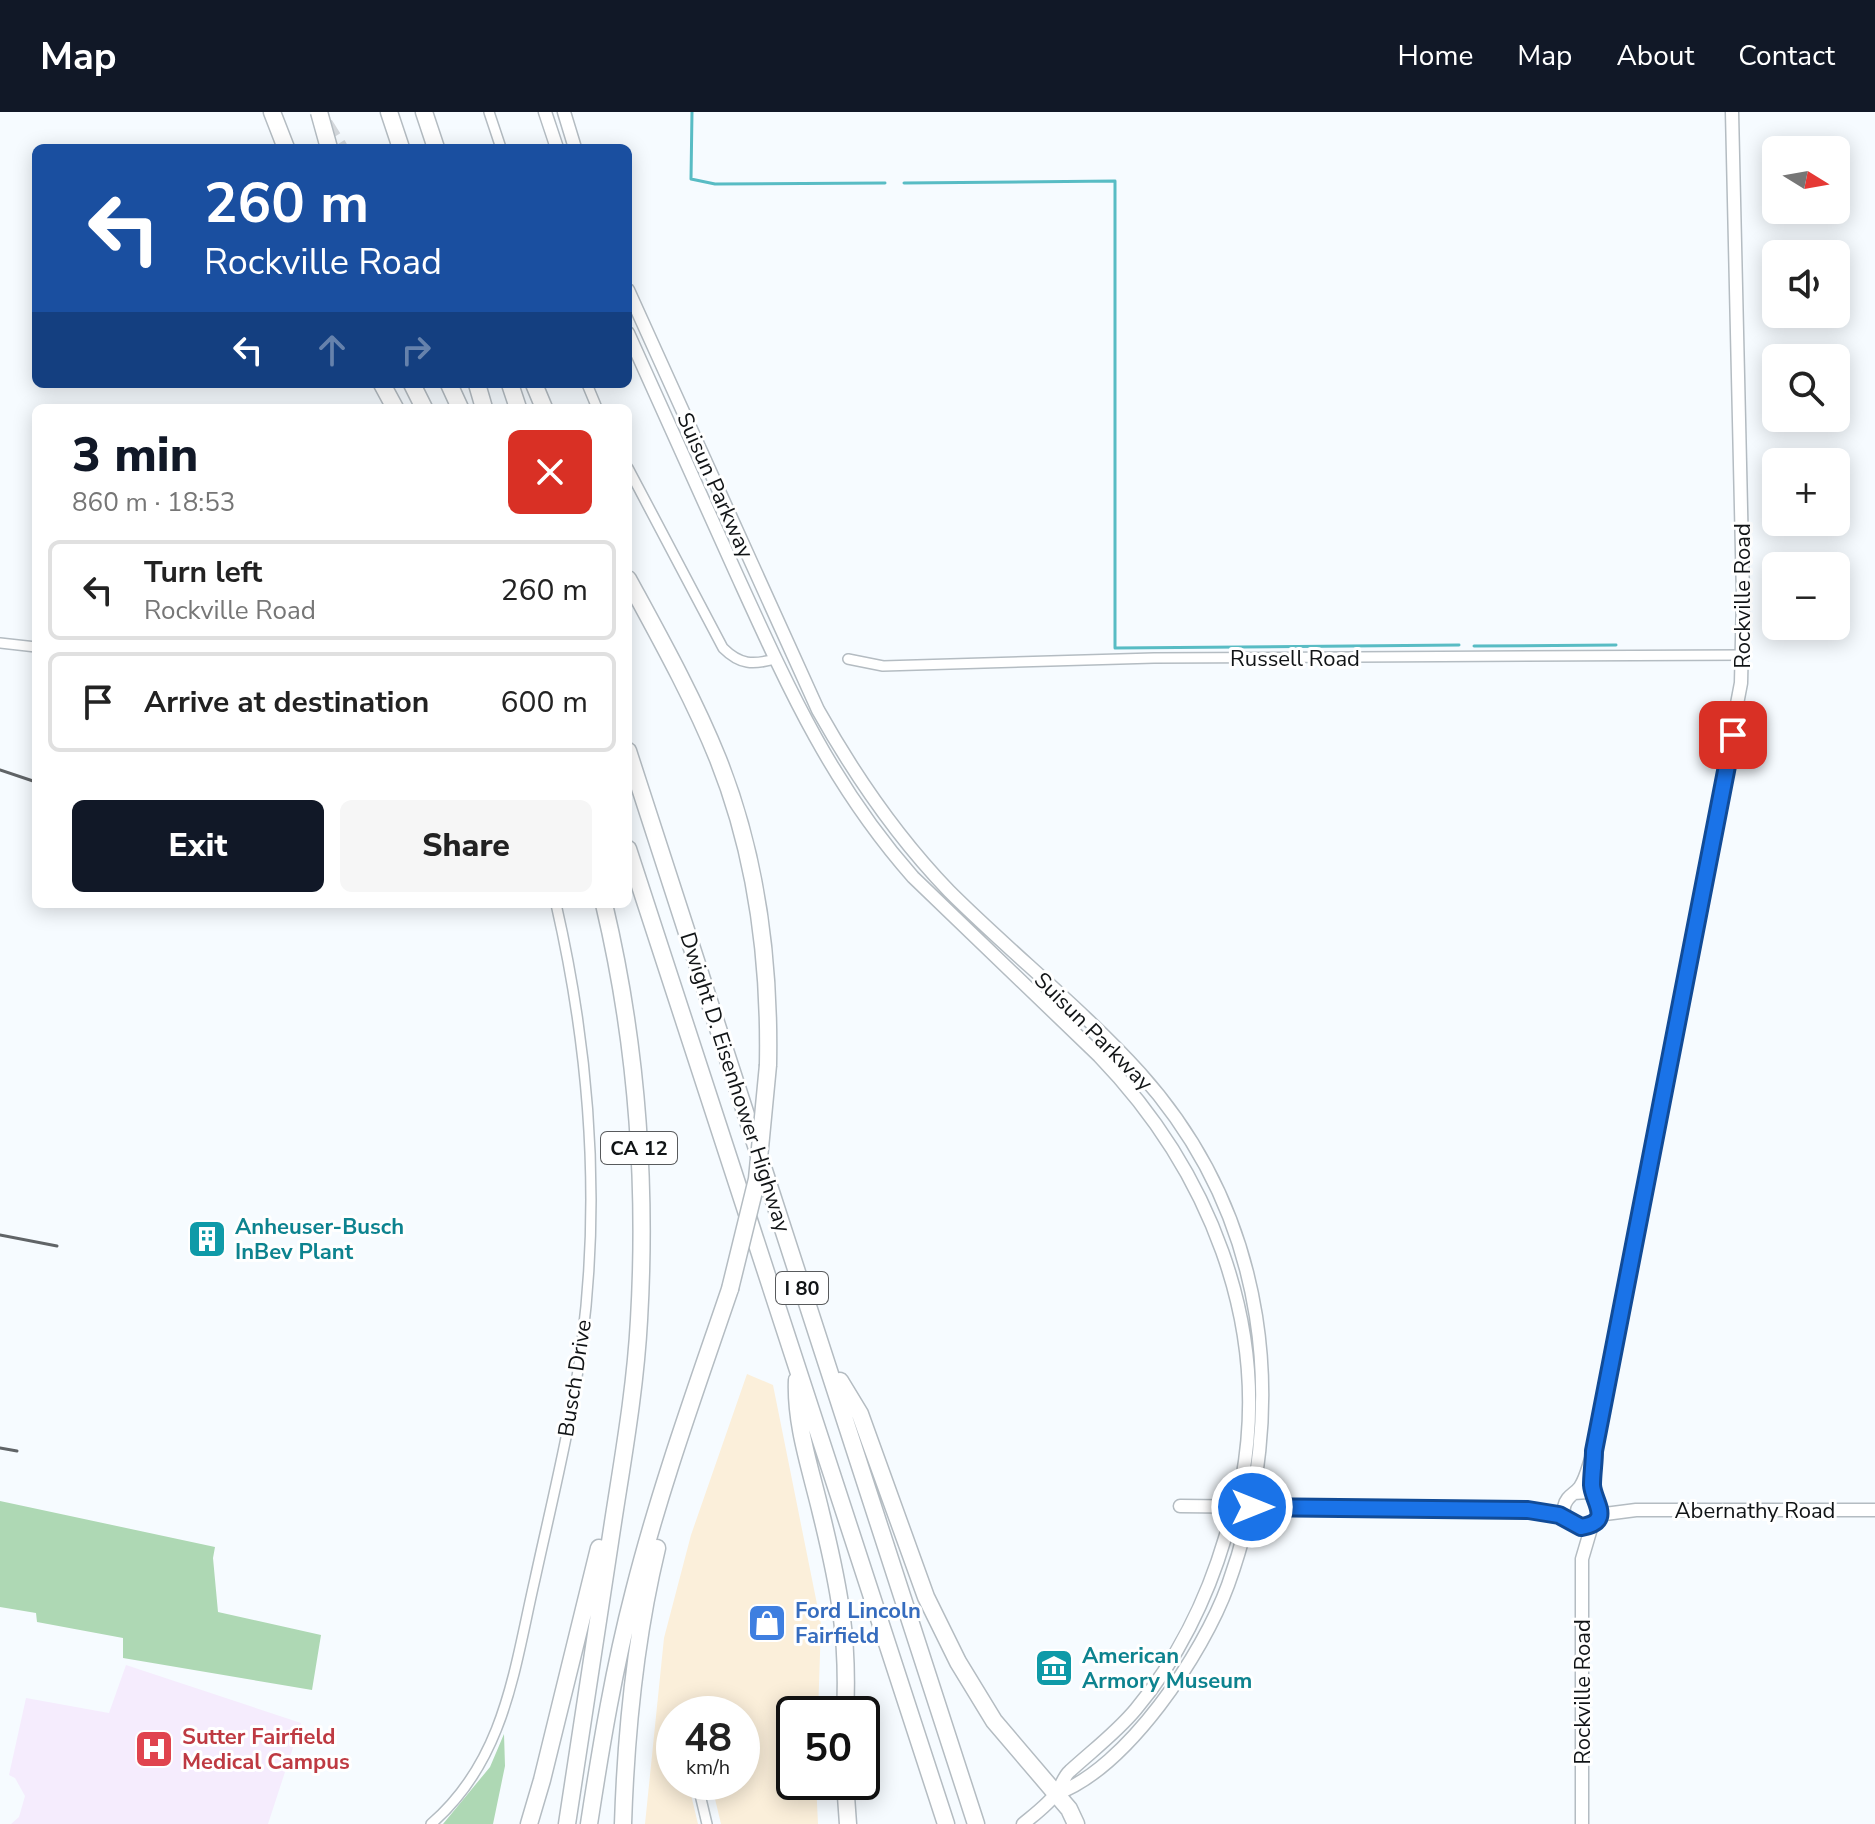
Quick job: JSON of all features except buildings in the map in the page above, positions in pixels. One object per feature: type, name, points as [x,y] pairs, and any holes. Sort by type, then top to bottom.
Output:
[{"type":"highway","points":[[272,112],[284,144]]},
{"type":"highway","points":[[319,112],[328,144]]},
{"type":"highway","points":[[389,112],[400,144]]},
{"type":"highway","points":[[424,112],[435,144]]},
{"type":"highway","points":[[589,1824],[603,1732],[630,1605],[654,1517],[730,1289],[757,1179],[768,1065],[768,1000],[763,943],[755,888],[734,802],[685,685],[632,586]]},
{"type":"highway","name":"Dwight D. Eisenhower Highway","points":[[632,763],[976,1824]]},
{"type":"highway","name":"Dwight D. Eisenhower Highway","points":[[632,861],[946,1824]]},
{"type":"highway","name":"CA 12","points":[[567,1824],[633,1394],[641,1264],[638,1132],[627,1029],[605,908]]},
{"type":"highway","points":[[825,1356],[860,1414],[926,1597],[952,1651],[994,1721],[1069,1809],[1076,1824]]},
{"type":"highway","points":[[797,1363],[796,1392],[800,1422],[841,1599],[846,1696]]},
{"type":"highway","points":[[529,1824],[573,1659],[633,1394]]},
{"type":"highway","points":[[623,1824],[628,1712],[641,1620],[692,1402]]},
{"type":"highway","points":[[846,1800],[848,1824]]},
{"type":"main road","points":[[545,112],[556,144]]},
{"type":"main road","points":[[564,112],[574,144]]},
{"type":"main road","name":"Rockville Road","points":[[1596,1498],[1592,1488],[1594,1451],[1737,714],[1744,655],[1732,112]]},
{"type":"main road","name":"Suisun Parkway","points":[[632,299],[818,710],[856,775],[900,835],[951,892],[1140,1074],[1174,1116],[1204,1166],[1240,1249],[1259,1336],[1264,1412],[1252,1507],[1233,1571],[1206,1637],[1148,1719],[1078,1786],[1056,1794]]},
{"type":"main road","name":"Suisun Parkway","points":[[632,342],[775,659],[841,784],[886,847],[938,904],[1128,1086],[1159,1126],[1189,1174],[1223,1254],[1243,1327],[1249,1379],[1242,1480],[1209,1586],[1170,1659],[1136,1709],[1067,1773],[1056,1794],[1025,1822]]},
{"type":"main road","name":"Rockville Road","points":[[1570,1497],[1581,1486],[1594,1451]]},
{"type":"main road","points":[[1180,1506],[1528,1510],[1581,1527],[1594,1522],[1600,1510],[1596,1498],[1585,1491],[1528,1510]]},
{"type":"main road","points":[[1569,1521],[1564,1508],[1570,1497]]},
{"type":"main road","name":"Abernathy Road","points":[[1596,1498],[1606,1504],[1636,1510]]},
{"type":"main road","name":"Abernathy Road","points":[[1594,1522],[1605,1514],[1636,1510],[1875,1510]]},
{"type":"main road","name":"Rockville Road","points":[[1569,1521],[1577,1533],[1582,1559],[1582,1824]]},
{"type":"main road","name":"Rockville Road","points":[[1582,1559],[1594,1522]]},
{"type":"street","points":[[489,112],[500,144]]},
{"type":"street","points":[[632,476],[723,648],[741,662],[755,665],[775,659]]},
{"type":"street","points":[[0,643],[32,647]]},
{"type":"street","name":"Russell Road","points":[[848,659],[883,666],[1154,658],[1744,655]]},
{"type":"street","name":"Busch Drive","points":[[431,1824],[478,1770],[501,1722],[560,1463],[582,1343],[591,1225],[590,1119],[577,1005],[557,908]]},
{"type":"street","points":[[701,1800],[707,1824]]},
{"type":"shaded area","points":[[747,1374],[773,1385],[821,1624],[819,1696],[776,1696],[776,1800],[817,1800],[818,1824],[721,1824],[715,1800],[760,1800],[760,1696],[658,1696],[664,1638],[691,1535]]},
{"type":"shaded area","name":"Sutter Fairfield Medical Campus","points":[[126,1665],[301,1723],[268,1824],[11,1824],[19,1817],[25,1796],[15,1778],[9,1775],[26,1698],[109,1713]]},
{"type":"shaded area","points":[[656,1716],[656,1800],[692,1800],[698,1824],[645,1824]]},
{"type":"green space","points":[[0,1501],[215,1547],[213,1558],[218,1612],[321,1635],[312,1690],[123,1658],[123,1638],[37,1622],[36,1613],[0,1607]]},
{"type":"green space","points":[[504,1734],[505,1766],[493,1824],[443,1824],[490,1767]]},
{"type":"waterway","points":[[692,112],[691,179],[715,184],[885,183]]},
{"type":"waterway","points":[[904,183],[1115,181],[1115,648],[1459,645]]},
{"type":"waterway","points":[[1474,646],[1616,645]]},
{"type":"tunnel","points":[[325,124],[338,144]]},
{"type":"railway","points":[[0,770],[32,781]]},
{"type":"railway","points":[[0,1235],[57,1246]]},
{"type":"railway","points":[[0,1448],[17,1451]]},
{"type":"place","name":"Anheuser-Busch InBev Plant","points":[[207,1239]]},
{"type":"place","name":"Ford Lincoln Fairfield","points":[[767,1623]]},
{"type":"place","name":"American Armory Museum","points":[[1054,1668]]},
{"type":"place","name":"Sutter Fairfield Medical Campus","points":[[154,1749]]},
{"type":"route","points":[[1252,1507],[1528,1510],[1559,1515],[1574,1526],[1581,1527],[1592,1525],[1597,1520],[1599,1502],[1592,1488],[1594,1451],[1733,735]]}]
